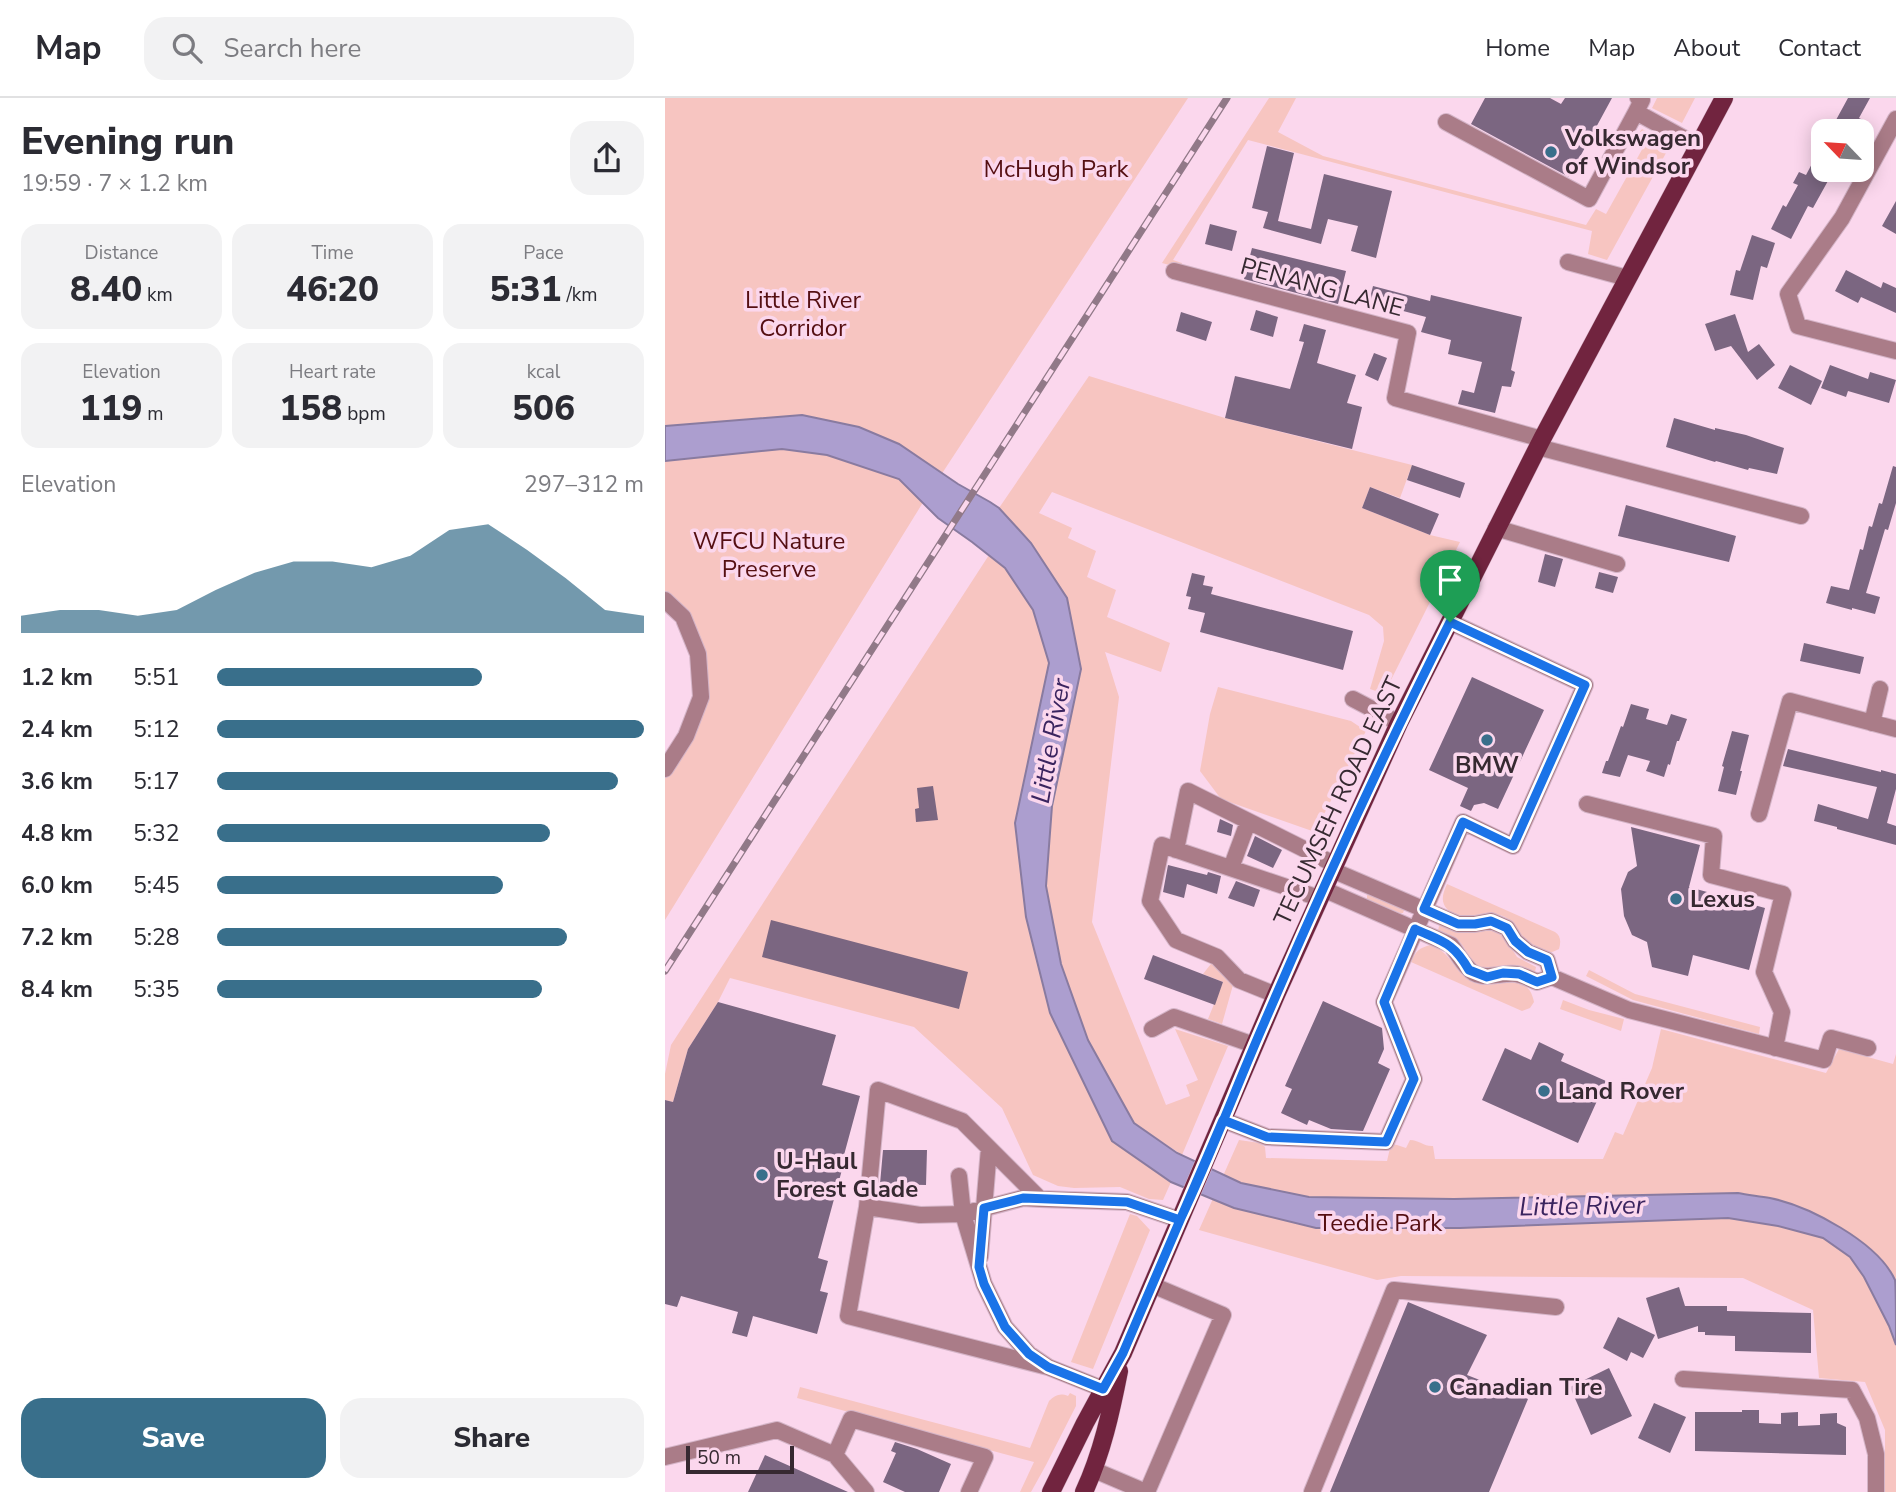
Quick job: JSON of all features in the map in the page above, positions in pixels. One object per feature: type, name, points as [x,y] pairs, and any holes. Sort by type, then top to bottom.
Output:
[{"type":"main road","name":"TECUMSEH ROAD EAST","points":[[1051,1492],[1123,1353],[1254,1045],[1399,723],[1540,443],[1724,98]]},
{"type":"main road","name":"TECUMSEH ROAD EAST","points":[[1084,1492],[1094,1470],[1112,1406],[1123,1353]]},
{"type":"street","points":[[1446,122],[1589,199],[1637,105],[1698,146]]},
{"type":"street","points":[[1896,118],[1842,218],[1788,294],[1798,326],[1896,351]]},
{"type":"street","points":[[1567,262],[1627,278]]},
{"type":"street","name":"PENANG LANE","points":[[1174,271],[1408,333],[1395,398],[1540,443]]},
{"type":"street","points":[[1540,443],[1801,516]]},
{"type":"street","points":[[1496,528],[1617,564]]},
{"type":"street","points":[[665,600],[683,617],[698,654],[701,697],[686,736],[665,769]]},
{"type":"street","points":[[1223,1120],[1267,1137],[1386,1142],[1414,1079],[1384,1002],[1415,929],[1463,822],[1513,846],[1585,685],[1450,622]]},
{"type":"street","points":[[1872,723],[1880,689]]},
{"type":"street","points":[[1353,699],[1399,723]]},
{"type":"street","points":[[1759,814],[1790,701],[1896,729]]},
{"type":"street","points":[[1176,850],[1188,791],[1333,867],[1458,924],[1491,921],[1507,928],[1515,941],[1528,952],[1547,960],[1552,977]]},
{"type":"street","points":[[1587,804],[1714,836],[1711,875],[1783,894],[1764,972],[1782,1012],[1775,1048]]},
{"type":"street","points":[[1231,868],[1248,822]]},
{"type":"street","points":[[1276,995],[1239,980],[1217,957],[1176,940],[1150,901],[1162,845],[1321,893],[1415,929],[1451,945],[1469,970],[1487,977],[1503,973],[1519,974],[1537,982],[1552,977],[1629,1010],[1824,1060],[1831,1038],[1868,1048]]},
{"type":"street","points":[[1152,1029],[1174,1017],[1254,1045]]},
{"type":"street","points":[[1040,1199],[962,1121],[878,1090],[867,1208],[848,1316],[1048,1367],[1103,1389]]},
{"type":"street","points":[[979,1267],[989,1148]]},
{"type":"street","points":[[959,1176],[963,1214],[984,1284],[1005,1327],[1029,1354],[1048,1367]]},
{"type":"street","points":[[867,1208],[920,1215],[963,1214],[1023,1198],[1127,1202],[1180,1220]]},
{"type":"street","points":[[1094,1470],[1146,1492],[1223,1315],[1152,1285]]},
{"type":"street","points":[[1312,1492],[1394,1290],[1556,1307]]},
{"type":"street","points":[[1683,1379],[1852,1390],[1867,1418],[1876,1454],[1875,1492]]},
{"type":"street","points":[[835,1455],[852,1419],[985,1457],[969,1492]]},
{"type":"street","points":[[665,1457],[777,1430],[835,1455],[866,1492]]},
{"type":"green space","points":[[665,98],[1188,98],[922,504],[665,920],[665,769],[701,697],[698,654],[665,600]]},
{"type":"green space","points":[[1269,98],[1296,98],[1278,132],[1323,156],[1586,225],[1596,209],[1606,214],[1644,146],[1634,139],[1642,129],[1671,144],[1607,260],[1588,254],[1592,231],[1248,140],[1173,260],[1182,263],[1180,268],[1162,263]]},
{"type":"green space","points":[[1657,98],[1695,98],[1682,123],[1652,108]]},
{"type":"green space","points":[[1089,376],[1225,418],[1412,465],[1400,498],[1370,487],[1362,508],[1430,535],[1460,542],[1384,694],[1370,689],[1384,641],[1383,627],[1369,615],[1052,492],[1039,513],[1072,528],[1068,538],[1096,551],[1087,577],[1116,590],[1107,617],[1170,643],[1161,672],[1105,652],[1119,697],[1092,922],[1166,1105],[1190,1096],[1186,1085],[1198,1080],[1175,1029],[1228,1046],[1182,1155],[1134,1123],[1088,1040],[1061,964],[1046,886],[1052,806],[1081,669],[999,508]]},
{"type":"green space","points":[[989,555],[1005,568],[1033,610],[1049,663],[1015,823],[1026,917],[1050,1013],[1112,1141],[1171,1182],[1163,1200],[1149,1199],[1120,1187],[1058,1186],[1033,1175],[1002,1108],[914,1027],[730,978],[688,1049],[673,1102],[665,1100],[665,1074],[671,1045]]},
{"type":"green space","points":[[1218,687],[1351,721],[1366,731],[1315,832],[1221,799],[1200,771],[1210,714]]},
{"type":"green space","points":[[1447,884],[1555,932],[1560,939],[1559,949],[1541,952],[1533,948],[1505,917],[1453,913],[1443,903]]},
{"type":"green space","points":[[1369,894],[1402,908],[1403,913],[1367,899]]},
{"type":"green space","points":[[1441,925],[1464,933],[1494,929],[1503,935],[1517,957],[1536,967],[1535,972],[1511,965],[1487,969],[1480,967],[1473,962],[1459,941],[1438,931]]},
{"type":"green space","points":[[1430,945],[1444,953],[1462,975],[1475,983],[1483,985],[1510,982],[1525,985],[1534,1002],[1530,1008],[1522,1011],[1411,962],[1418,950]]},
{"type":"green space","points":[[1214,960],[1233,985],[1222,1024],[1208,1019],[1223,982],[1203,974]]},
{"type":"green space","points":[[1589,970],[1635,994],[1760,1027],[1759,1034],[1633,1000],[1586,976]]},
{"type":"green space","points":[[1563,1000],[1624,1019],[1621,1031],[1560,1009]]},
{"type":"green space","name":"Teedie Park","points":[[1661,1029],[1826,1073],[1839,1049],[1893,1064],[1896,1054],[1896,1492],[1885,1492],[1885,1430],[1865,1382],[1819,1378],[1813,1310],[1743,1278],[1401,1276],[1377,1280],[1199,1230],[1239,1140],[1260,1143],[1265,1147],[1266,1158],[1387,1161],[1391,1144],[1406,1148],[1410,1140],[1433,1146],[1435,1159],[1603,1159],[1615,1132],[1623,1135],[1652,1068]]},
{"type":"green space","points":[[1130,1214],[1137,1216],[1150,1230],[1093,1369],[1071,1362]]},
{"type":"green space","points":[[800,1387],[1030,1448],[1051,1399],[1060,1395],[1068,1396],[1070,1393],[1076,1396],[1076,1406],[1031,1492],[1020,1492],[1034,1462],[797,1398]]},
{"type":"water","name":"Little River","points":[[802,415],[859,427],[899,444],[999,508],[1031,543],[1067,598],[1081,669],[1052,806],[1046,886],[1061,964],[1088,1040],[1134,1123],[1177,1153],[1241,1183],[1309,1197],[1454,1199],[1738,1193],[1786,1202],[1841,1228],[1874,1252],[1886,1266],[1895,1280],[1896,1345],[1864,1277],[1850,1257],[1823,1238],[1778,1226],[1728,1218],[1460,1228],[1316,1228],[1234,1208],[1171,1182],[1112,1141],[1050,1013],[1026,917],[1015,823],[1049,663],[1033,610],[1005,568],[938,518],[899,479],[827,455],[782,449],[665,461],[665,426]]},
{"type":"building","name":"Volkswagen of Windsor","points":[[1485,98],[1550,98],[1561,104],[1565,98],[1612,98],[1569,177],[1471,124]]},
{"type":"building","points":[[1848,98],[1870,98],[1859,118],[1861,119],[1837,119]]},
{"type":"building","points":[[1267,146],[1294,153],[1278,221],[1311,229],[1324,174],[1392,191],[1376,258],[1351,251],[1358,226],[1328,219],[1321,244],[1263,228],[1268,212],[1252,208]]},
{"type":"building","points":[[1811,166],[1811,182],[1827,182],[1813,208],[1808,206],[1791,239],[1771,229],[1783,205],[1786,207],[1798,185],[1793,183],[1799,172],[1806,175]]},
{"type":"building","points":[[1896,201],[1896,234],[1882,226]]},
{"type":"building","points":[[1210,224],[1237,231],[1232,251],[1205,244]]},
{"type":"building","points":[[1752,235],[1775,243],[1767,268],[1761,266],[1753,300],[1730,295],[1736,270],[1740,271]]},
{"type":"building","points":[[1252,248],[1346,271],[1338,304],[1244,279]]},
{"type":"building","points":[[1846,270],[1881,288],[1883,282],[1896,288],[1896,313],[1861,297],[1858,303],[1835,291]]},
{"type":"building","points":[[1373,286],[1430,301],[1431,295],[1522,317],[1511,370],[1515,372],[1511,387],[1502,386],[1495,413],[1458,404],[1462,390],[1474,393],[1482,362],[1448,354],[1451,340],[1421,332],[1426,317],[1369,302]]},
{"type":"building","points":[[1256,310],[1278,317],[1273,337],[1250,330]]},
{"type":"building","points":[[1181,312],[1212,322],[1206,341],[1176,331]]},
{"type":"building","points":[[1735,314],[1748,352],[1759,344],[1775,365],[1757,380],[1731,346],[1715,351],[1705,324]]},
{"type":"building","points":[[1304,324],[1326,330],[1317,363],[1356,375],[1347,403],[1362,407],[1352,449],[1225,418],[1235,376],[1290,389],[1304,342],[1299,341]]},
{"type":"building","points":[[1374,353],[1387,358],[1378,381],[1365,375]]},
{"type":"building","points":[[1790,365],[1822,381],[1811,405],[1778,388]]},
{"type":"building","points":[[1830,365],[1868,379],[1870,372],[1896,380],[1889,403],[1848,391],[1846,397],[1821,388]]},
{"type":"building","points":[[1674,418],[1715,430],[1746,435],[1784,448],[1777,474],[1715,462],[1666,447]]},
{"type":"building","points":[[1412,465],[1465,483],[1460,498],[1407,480]]},
{"type":"building","points":[[1893,466],[1896,467],[1896,503],[1888,530],[1885,529],[1866,593],[1880,597],[1875,614],[1826,603],[1831,586],[1849,590],[1860,549],[1863,550],[1879,503],[1882,504]]},
{"type":"building","points":[[1370,487],[1439,514],[1430,535],[1362,508]]},
{"type":"building","points":[[1626,505],[1736,536],[1729,562],[1618,536]]},
{"type":"building","points":[[1545,554],[1563,559],[1555,587],[1538,582]]},
{"type":"building","points":[[1599,572],[1618,577],[1613,593],[1595,588]]},
{"type":"building","points":[[1192,573],[1205,576],[1203,585],[1213,587],[1211,594],[1353,631],[1343,670],[1200,632],[1205,613],[1188,609],[1191,597],[1186,596]]},
{"type":"building","points":[[1804,643],[1864,657],[1860,674],[1800,661]]},
{"type":"building","name":"BMW","points":[[1472,677],[1544,710],[1498,809],[1484,803],[1474,805],[1471,811],[1460,806],[1468,788],[1429,770]]},
{"type":"building","points":[[1631,704],[1649,709],[1646,719],[1667,725],[1671,714],[1687,719],[1664,777],[1646,771],[1650,761],[1628,755],[1620,777],[1602,773]]},
{"type":"building","points":[[1732,731],[1749,735],[1736,795],[1718,791]]},
{"type":"building","points":[[1788,749],[1896,774],[1896,789],[1887,823],[1896,826],[1896,845],[1814,821],[1818,804],[1868,819],[1877,787],[1783,766]]},
{"type":"building","points":[[933,786],[938,820],[916,822],[915,809],[919,808],[917,788]]},
{"type":"building","points":[[1220,819],[1233,825],[1231,836],[1217,832]]},
{"type":"building","name":"Lexus","points":[[1631,827],[1700,845],[1689,887],[1765,908],[1749,970],[1693,955],[1688,976],[1652,967],[1647,942],[1632,935],[1624,916],[1621,889],[1628,872],[1637,866]]},
{"type":"building","points":[[1255,836],[1282,850],[1273,868],[1247,856]]},
{"type":"building","points":[[1168,865],[1221,876],[1217,894],[1187,884],[1184,898],[1163,892]]},
{"type":"building","points":[[1236,881],[1260,890],[1254,907],[1228,898]]},
{"type":"building","points":[[771,920],[968,972],[959,1009],[762,957]]},
{"type":"building","points":[[1153,955],[1223,982],[1215,1005],[1144,979]]},
{"type":"building","points":[[1323,1001],[1382,1028],[1384,1049],[1378,1063],[1390,1069],[1363,1131],[1331,1129],[1309,1120],[1307,1125],[1281,1113],[1292,1089],[1285,1086]]},
{"type":"building","points":[[718,1002],[836,1035],[822,1085],[860,1096],[818,1258],[828,1261],[820,1291],[828,1293],[817,1334],[753,1316],[747,1337],[732,1333],[738,1312],[681,1296],[677,1307],[665,1304],[665,1100],[673,1102],[688,1049]]},
{"type":"building","name":"Land Rover","points":[[1539,1042],[1564,1054],[1561,1061],[1606,1081],[1578,1143],[1482,1100],[1505,1048],[1531,1060]]},
{"type":"building","points":[[883,1150],[927,1150],[926,1185],[880,1184]]},
{"type":"building","points":[[1679,1287],[1685,1306],[1727,1306],[1727,1311],[1811,1313],[1811,1353],[1735,1351],[1735,1336],[1705,1335],[1705,1332],[1698,1332],[1698,1326],[1658,1339],[1646,1298]]},
{"type":"building","name":"Canadian Tire","points":[[1408,1302],[1487,1335],[1467,1375],[1528,1399],[1489,1492],[1330,1492]]},
{"type":"building","points":[[1618,1317],[1655,1335],[1643,1358],[1631,1352],[1627,1361],[1603,1348]]},
{"type":"building","points":[[1609,1368],[1632,1416],[1591,1435],[1570,1387]]},
{"type":"building","points":[[1654,1403],[1686,1417],[1670,1453],[1638,1438]]},
{"type":"building","points":[[1759,1410],[1759,1423],[1781,1424],[1781,1413],[1798,1412],[1798,1426],[1820,1425],[1820,1414],[1837,1413],[1837,1423],[1846,1427],[1846,1455],[1695,1451],[1695,1412]]},
{"type":"building","points":[[895,1442],[951,1464],[939,1492],[905,1492],[883,1482],[896,1453],[891,1451]]},
{"type":"building","points":[[765,1455],[848,1492],[748,1492]]},
{"type":"railway","points":[[665,971],[1227,98]]},
{"type":"place","name":"Volkswagen of Windsor","points":[[1551,152]]},
{"type":"place","name":"BMW","points":[[1487,740]]},
{"type":"place","name":"Lexus","points":[[1676,899]]},
{"type":"place","name":"Land Rover","points":[[1544,1091]]},
{"type":"place","name":"U-Haul Forest Glade","points":[[762,1175]]},
{"type":"place","name":"Canadian Tire","points":[[1435,1387]]},
{"type":"route","points":[[1450,622],[1585,685],[1513,846],[1463,822],[1424,909],[1458,924],[1491,921],[1507,928],[1515,941],[1528,952],[1547,960],[1552,977],[1537,982],[1519,974],[1503,973],[1487,977],[1469,970],[1451,945],[1415,929],[1384,1002],[1414,1079],[1386,1142],[1267,1137],[1223,1120],[1123,1353],[1103,1389],[1048,1367],[1029,1354],[1005,1327],[984,1284],[979,1267],[984,1208],[1023,1198],[1127,1202],[1180,1220],[1254,1045],[1334,864],[1399,723],[1450,622]]},
{"type":"park label","name":"McHugh Park","points":[[1056,169]]},
{"type":"park label","name":"Little River Corridor","points":[[803,314]]},
{"type":"park label","name":"WFCU Nature Preserve","points":[[769,555]]}]
